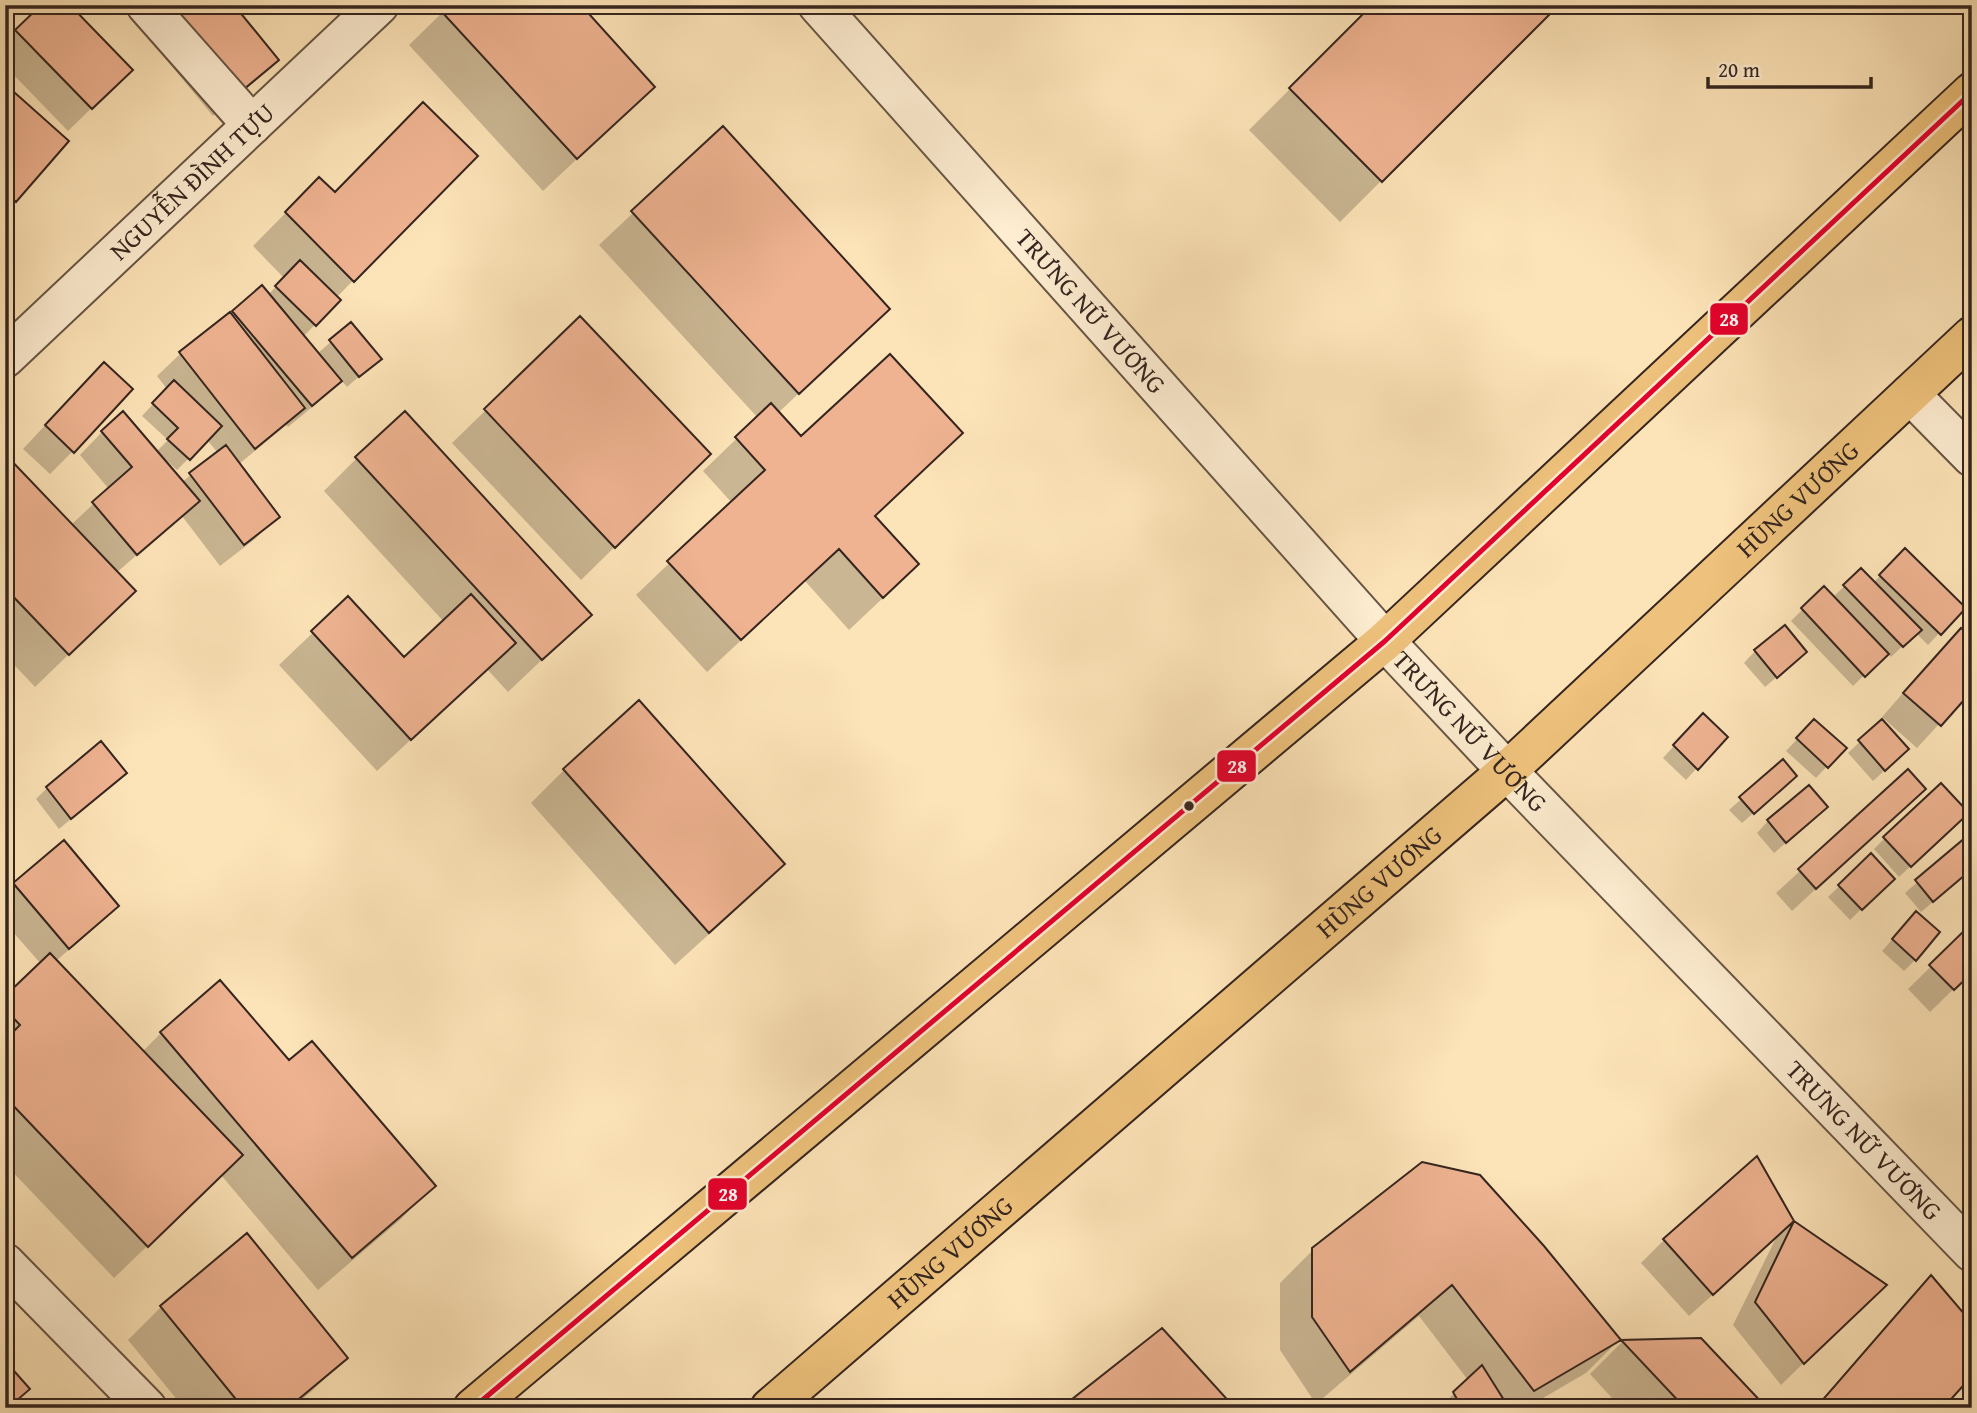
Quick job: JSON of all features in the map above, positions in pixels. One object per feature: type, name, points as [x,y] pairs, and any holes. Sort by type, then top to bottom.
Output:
[{"type":"main road","points":[[473,1408],[1385,641],[1972,92]]},
{"type":"main road","name":"HÙNG VƯƠNG","points":[[770,1408],[1507,771],[1972,336]]},
{"type":"street","points":[[146,5],[252,125]]},
{"type":"street","name":"NGUYỄN ĐÌNH TỰU","points":[[5,358],[379,5]]},
{"type":"street","name":"TRƯNG NỮ VƯƠNG","points":[[818,5],[1385,641],[1972,1252]]},
{"type":"street","points":[[1910,394],[1972,457]]},
{"type":"street","points":[[5,1264],[147,1408]]},
{"type":"building","points":[[41,5],[70,5],[133,70],[92,109],[15,30]]},
{"type":"building","points":[[163,5],[234,5],[279,60],[237,95]]},
{"type":"building","points":[[447,5],[581,5],[655,87],[577,159],[441,11]]},
{"type":"building","points":[[1372,5],[1559,5],[1382,182],[1289,88]]},
{"type":"building","points":[[5,84],[69,141],[16,202],[5,192]]},
{"type":"building","points":[[423,102],[478,156],[354,282],[285,212],[319,177],[335,192]]},
{"type":"building","points":[[723,126],[890,309],[799,394],[631,211]]},
{"type":"building","points":[[300,260],[341,300],[316,326],[275,286]]},
{"type":"building","points":[[262,285],[342,381],[312,406],[232,311]]},
{"type":"building","points":[[230,312],[305,408],[255,449],[179,352]]},
{"type":"building","points":[[580,316],[711,454],[615,548],[484,409]]},
{"type":"building","points":[[351,322],[382,359],[359,377],[329,340]]},
{"type":"building","points":[[890,354],[963,433],[875,516],[919,564],[883,598],[839,549],[741,640],[667,561],[765,470],[735,437],[771,403],[801,436]]},
{"type":"building","points":[[104,362],[133,389],[74,453],[45,425]]},
{"type":"building","points":[[174,380],[222,426],[190,460],[167,439],[178,428],[152,403]]},
{"type":"building","points":[[123,411],[200,501],[137,555],[92,502],[132,467],[101,431]]},
{"type":"building","points":[[405,411],[592,615],[542,660],[355,457]]},
{"type":"building","points":[[226,445],[280,517],[244,545],[189,473]]},
{"type":"building","points":[[5,454],[136,591],[69,655],[5,588]]},
{"type":"building","points":[[1905,548],[1966,608],[1941,635],[1879,575]]},
{"type":"building","points":[[1861,568],[1922,630],[1903,647],[1843,585]]},
{"type":"building","points":[[1824,586],[1889,654],[1865,677],[1801,608]]},
{"type":"building","points":[[471,594],[516,643],[411,740],[311,631],[348,596],[404,657]]},
{"type":"building","points":[[1785,625],[1807,652],[1777,678],[1754,650]]},
{"type":"building","points":[[1961,628],[1972,637],[1972,691],[1941,726],[1903,693]]},
{"type":"building","points":[[639,700],[785,864],[709,933],[563,769]]},
{"type":"building","points":[[1703,713],[1728,737],[1698,770],[1673,745]]},
{"type":"building","points":[[1814,719],[1847,748],[1828,768],[1796,738]]},
{"type":"building","points":[[1882,719],[1909,749],[1885,771],[1858,740]]},
{"type":"building","points":[[101,741],[127,773],[71,819],[46,787]]},
{"type":"building","points":[[1783,759],[1797,776],[1754,814],[1739,797]]},
{"type":"building","points":[[1908,769],[1926,789],[1816,889],[1798,869]]},
{"type":"building","points":[[1941,783],[1969,813],[1911,867],[1883,837]]},
{"type":"building","points":[[1809,785],[1828,807],[1786,843],[1767,820]]},
{"type":"building","points":[[1972,832],[1972,869],[1933,902],[1915,880]]},
{"type":"building","points":[[64,840],[119,906],[69,949],[13,883]]},
{"type":"building","points":[[1871,853],[1895,879],[1862,910],[1838,885]]},
{"type":"building","points":[[1916,911],[1940,932],[1916,961],[1892,939]]},
{"type":"building","points":[[1972,923],[1972,973],[1954,990],[1929,965]]},
{"type":"building","points":[[50,953],[243,1155],[148,1247],[5,1097],[5,1040],[20,1025],[5,1009],[5,996]]},
{"type":"building","points":[[220,980],[289,1060],[312,1041],[436,1186],[352,1258],[160,1032]]},
{"type":"building","points":[[1757,1156],[1794,1221],[1713,1295],[1663,1239]]},
{"type":"building","points":[[1422,1162],[1480,1175],[1544,1246],[1621,1340],[1534,1391],[1452,1285],[1350,1372],[1312,1317],[1312,1248]]},
{"type":"building","points":[[1794,1221],[1887,1285],[1804,1364],[1755,1302]]},
{"type":"building","points":[[247,1233],[348,1358],[288,1408],[243,1408],[160,1306]]},
{"type":"building","points":[[1931,1275],[1972,1323],[1972,1376],[1943,1408],[1824,1408],[1819,1404]]},
{"type":"building","points":[[1162,1328],[1235,1408],[1078,1408],[1071,1400]]},
{"type":"building","points":[[1701,1338],[1767,1408],[1685,1408],[1621,1340]]},
{"type":"building","points":[[7,1363],[30,1389],[16,1401],[22,1408],[5,1408]]},
{"type":"building","points":[[1482,1365],[1509,1408],[1462,1408],[1453,1392]]},
{"type":"transit line","name":"28","points":[[473,1408],[1385,641],[1972,92]]}]
